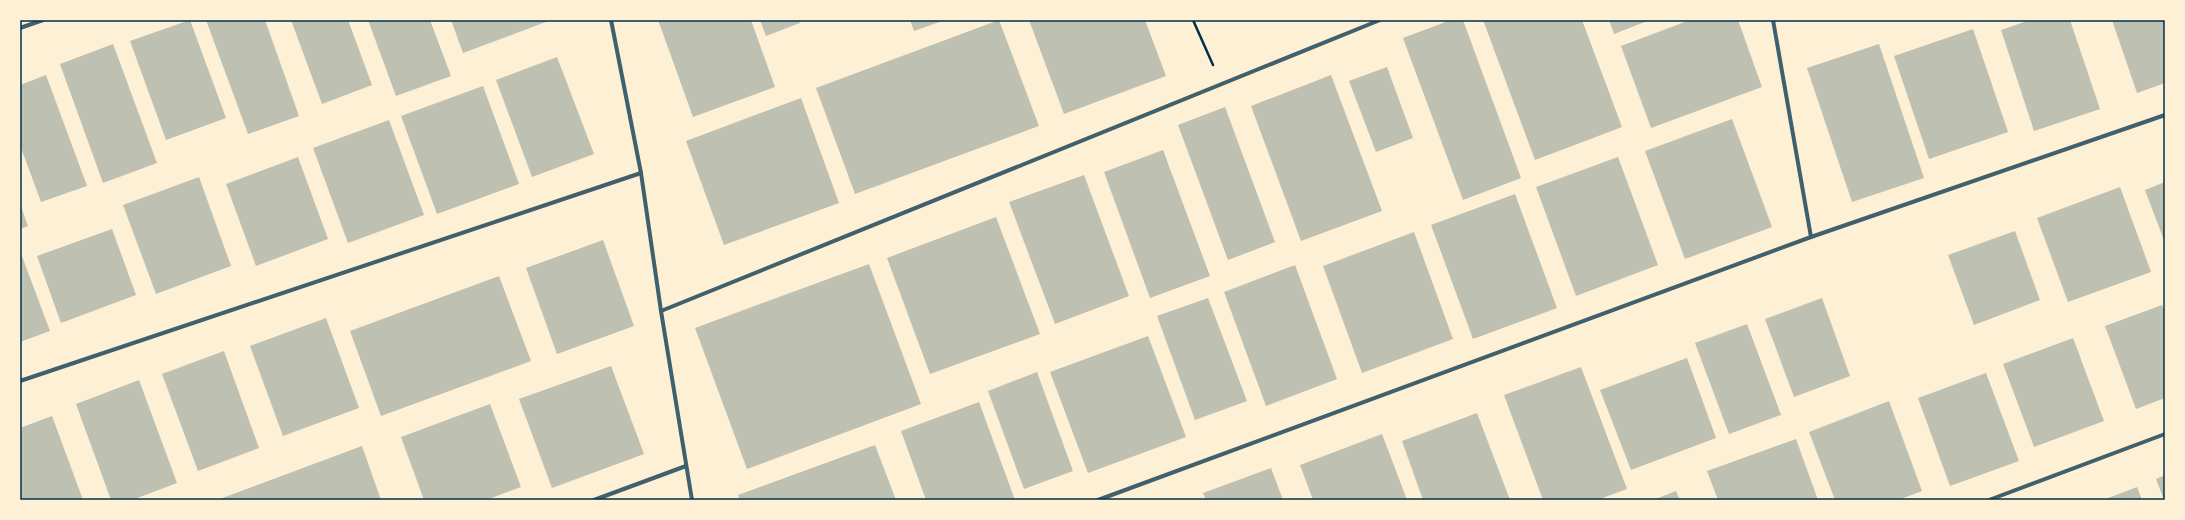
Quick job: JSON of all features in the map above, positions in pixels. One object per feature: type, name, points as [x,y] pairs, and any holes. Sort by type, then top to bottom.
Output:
[{"type":"street","points":[[20,28],[43,20]]},
{"type":"street","points":[[611,20],[641,172],[660,311],[692,500]]},
{"type":"street","points":[[660,311],[1380,20]]},
{"type":"street","points":[[1773,20],[1811,237]]},
{"type":"street","points":[[1098,500],[1811,237],[2165,115]]},
{"type":"street","points":[[20,381],[641,172]]},
{"type":"street","points":[[1989,500],[2165,434]]},
{"type":"street","points":[[594,500],[686,466]]},
{"type":"path","points":[[1193,20],[1221,84]]},
{"type":"building","points":[[190,20],[226,118],[166,140],[130,41]]},
{"type":"building","points":[[206,20],[265,20],[299,116],[248,134]]},
{"type":"building","points":[[291,20],[348,20],[372,85],[322,104]]},
{"type":"building","points":[[368,20],[430,20],[451,76],[396,96]]},
{"type":"building","points":[[451,20],[551,20],[463,53]]},
{"type":"building","points":[[658,20],[751,20],[775,87],[693,117]]},
{"type":"building","points":[[760,20],[799,20],[800,23],[766,36]]},
{"type":"building","points":[[910,20],[945,20],[914,31]]},
{"type":"building","points":[[999,20],[1039,126],[855,194],[816,88]]},
{"type":"building","points":[[1029,20],[1145,20],[1166,76],[1064,114]]},
{"type":"building","points":[[1451,20],[1463,20],[1521,178],[1463,200],[1403,38]]},
{"type":"building","points":[[1483,20],[1582,20],[1622,127],[1535,160]]},
{"type":"building","points":[[1609,20],[1650,20],[1614,34]]},
{"type":"building","points":[[1690,20],[1738,20],[1762,87],[1651,128],[1621,46]]},
{"type":"building","points":[[2030,20],[2070,20],[2100,109],[2034,131],[2001,30]]},
{"type":"building","points":[[2112,20],[2165,20],[2165,83],[2137,93]]},
{"type":"building","points":[[1973,29],[2008,132],[1929,159],[1894,56]]},
{"type":"building","points":[[113,44],[157,163],[103,183],[60,64]]},
{"type":"building","points":[[1879,44],[1924,178],[1852,202],[1807,68]]},
{"type":"building","points":[[557,57],[594,154],[532,177],[496,80]]},
{"type":"building","points":[[1387,67],[1413,138],[1376,152],[1349,81]]},
{"type":"building","points":[[46,75],[87,186],[41,202],[20,145],[20,85]]},
{"type":"building","points":[[1331,75],[1382,211],[1301,241],[1251,106]]},
{"type":"building","points":[[483,86],[519,184],[437,214],[401,116]]},
{"type":"building","points":[[801,98],[839,203],[724,245],[686,141]]},
{"type":"building","points":[[1225,107],[1275,242],[1228,260],[1178,125]]},
{"type":"building","points":[[1732,119],[1772,227],[1685,259],[1645,151]]},
{"type":"building","points":[[389,120],[424,215],[348,243],[313,148]]},
{"type":"building","points":[[1163,150],[1210,276],[1150,298],[1104,172]]},
{"type":"building","points":[[298,157],[328,239],[256,266],[226,184]]},
{"type":"building","points":[[1618,157],[1658,265],[1576,296],[1536,187]]},
{"type":"building","points":[[1084,175],[1129,296],[1055,324],[1009,202]]},
{"type":"building","points":[[199,177],[231,266],[156,294],[123,205]]},
{"type":"building","points":[[2165,182],[2165,243],[2145,190]]},
{"type":"building","points":[[2120,187],[2151,272],[2068,302],[2037,218]]},
{"type":"building","points":[[1515,194],[1557,308],[1473,339],[1431,225]]},
{"type":"building","points":[[20,204],[28,226],[20,229]]},
{"type":"building","points":[[996,217],[1040,334],[930,374],[887,258]]},
{"type":"building","points":[[112,229],[136,295],[61,323],[37,256]]},
{"type":"building","points":[[2015,231],[2040,300],[1974,325],[1948,255]]},
{"type":"building","points":[[1414,232],[1453,339],[1362,373],[1323,266]]},
{"type":"building","points":[[603,240],[634,326],[557,354],[526,268]]},
{"type":"building","points":[[20,251],[50,331],[20,342]]},
{"type":"building","points":[[869,264],[921,404],[747,469],[695,328]]},
{"type":"building","points":[[1295,265],[1337,379],[1266,406],[1224,292]]},
{"type":"building","points":[[499,276],[531,361],[381,416],[350,331]]},
{"type":"building","points":[[1208,298],[1247,401],[1195,420],[1157,316]]},
{"type":"building","points":[[1822,298],[1850,376],[1794,397],[1765,319]]},
{"type":"building","points":[[2162,305],[2165,312],[2165,398],[2136,409],[2105,326]]},
{"type":"building","points":[[326,318],[359,408],[283,436],[250,346]]},
{"type":"building","points":[[1747,324],[1781,415],[1729,434],[1695,343]]},
{"type":"building","points":[[1148,336],[1186,437],[1088,473],[1050,372]]},
{"type":"building","points":[[2073,338],[2104,421],[2034,447],[2003,364]]},
{"type":"building","points":[[224,351],[259,448],[198,471],[162,374]]},
{"type":"building","points":[[1687,358],[1716,438],[1631,470],[1600,390]]},
{"type":"building","points":[[611,366],[644,454],[552,488],[519,399]]},
{"type":"building","points":[[1581,367],[1627,489],[1597,500],[1543,500],[1504,395]]},
{"type":"building","points":[[1037,372],[1073,471],[1024,489],[988,391]]},
{"type":"building","points":[[1986,373],[2019,461],[1950,486],[1918,398]]},
{"type":"building","points":[[139,380],[177,483],[132,500],[111,500],[76,404]]},
{"type":"building","points":[[1889,401],[1922,491],[1898,500],[1835,500],[1809,432]]},
{"type":"building","points":[[979,402],[1015,500],[926,500],[901,431]]},
{"type":"building","points":[[490,404],[521,487],[486,500],[424,500],[401,437]]},
{"type":"building","points":[[1477,413],[1510,500],[1423,500],[1402,441]]},
{"type":"building","points":[[52,416],[83,500],[20,500],[20,428]]},
{"type":"building","points":[[1382,434],[1407,500],[1313,500],[1300,465]]},
{"type":"building","points":[[1796,439],[1818,500],[1718,500],[1707,471]]},
{"type":"building","points":[[875,445],[896,500],[740,500],[738,495]]},
{"type":"building","points":[[362,446],[381,500],[217,500]]},
{"type":"building","points":[[1271,468],[1283,500],[1206,500],[1203,493]]},
{"type":"building","points":[[2165,475],[2165,500],[2164,500],[2156,479]]},
{"type":"building","points":[[2137,487],[2142,500],[2103,500]]},
{"type":"building","points":[[1676,491],[1680,500],[1653,500]]}]
